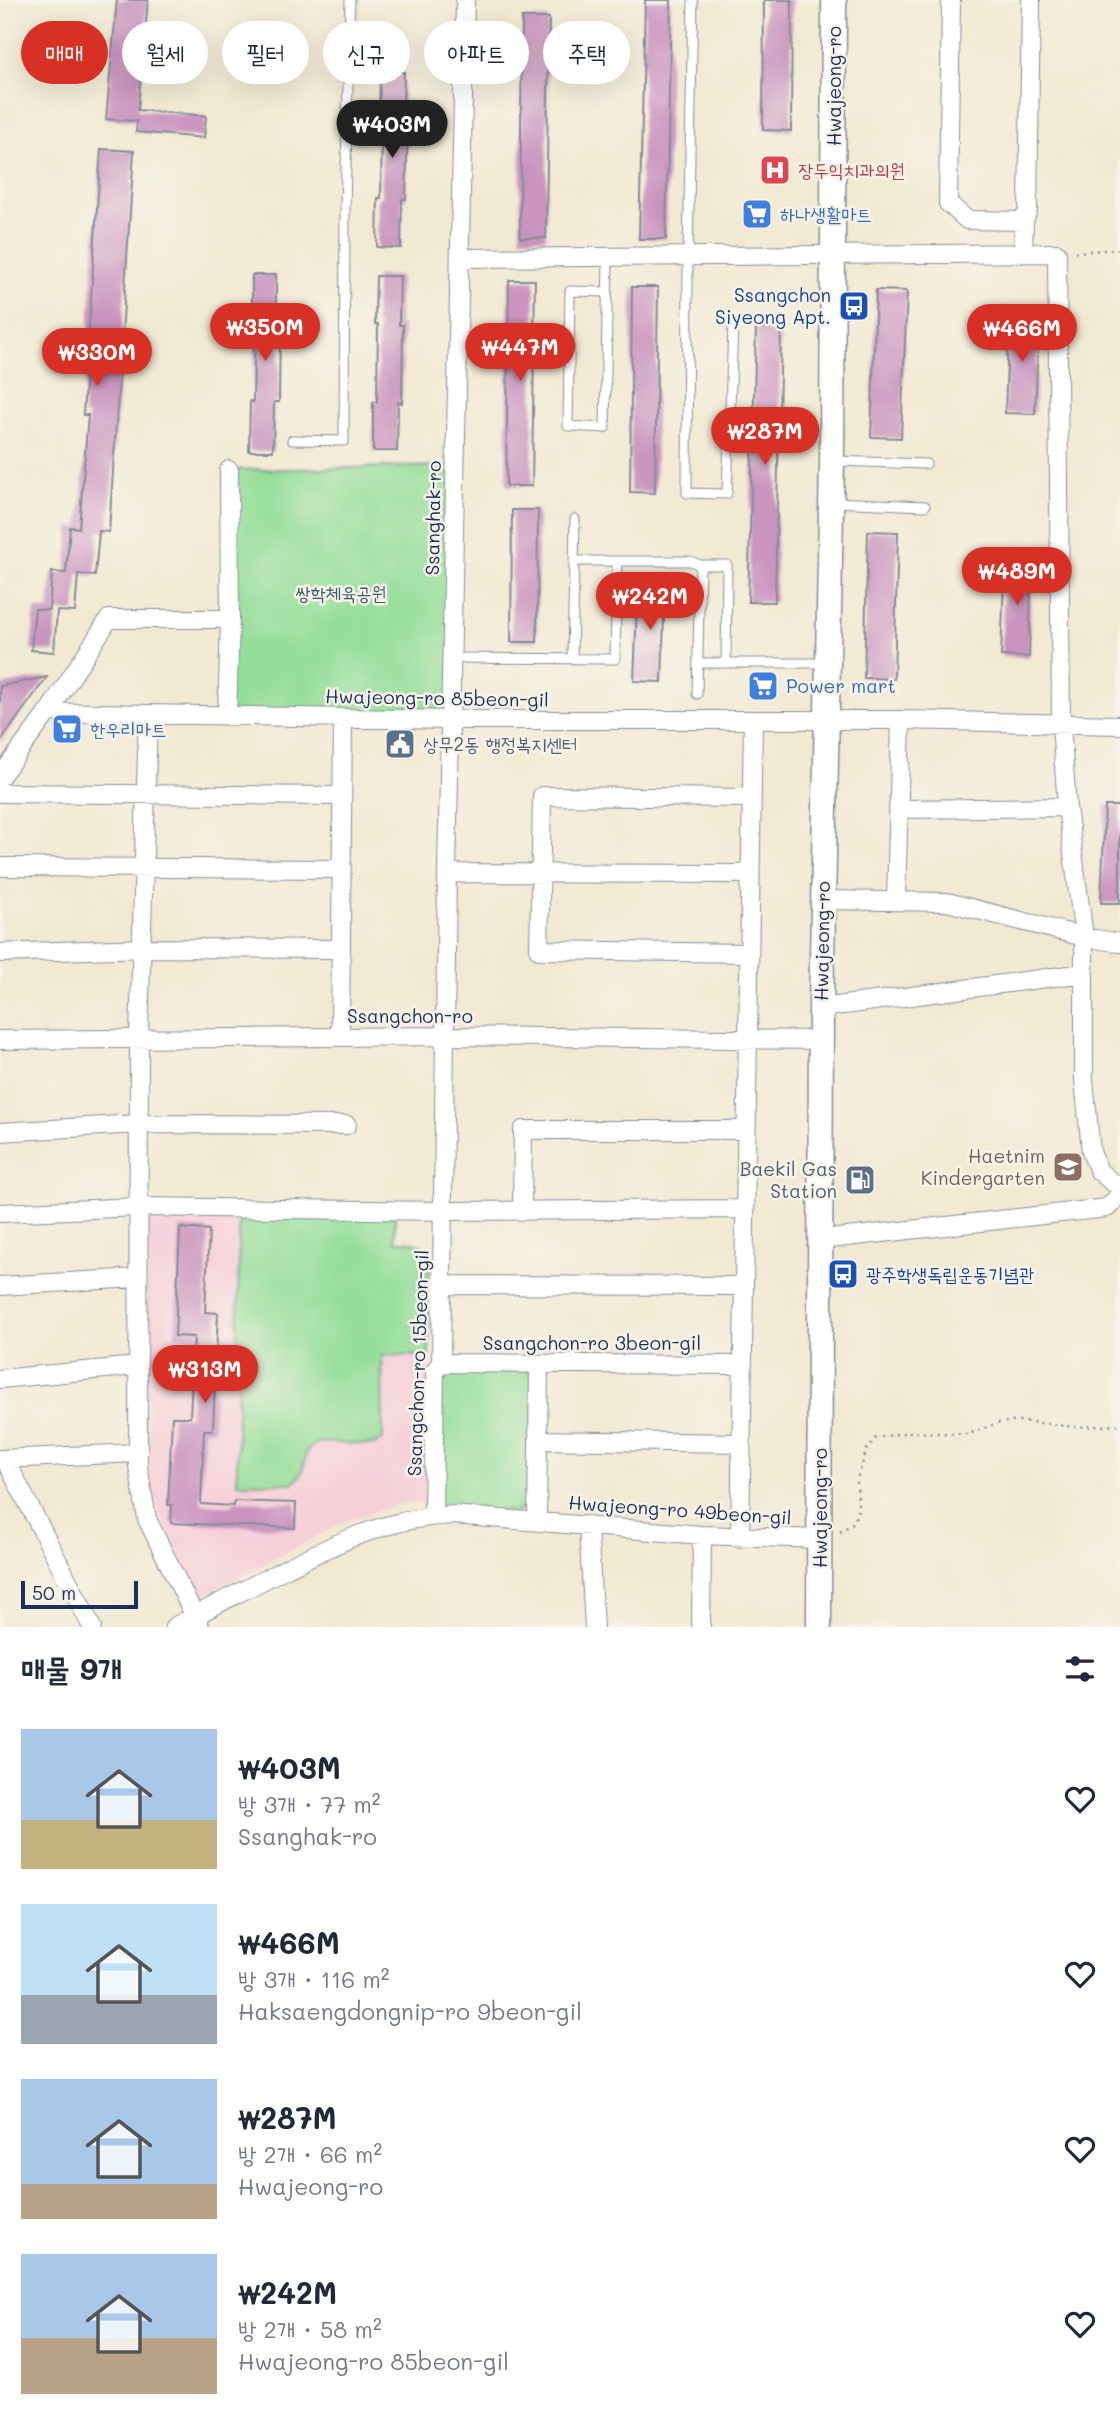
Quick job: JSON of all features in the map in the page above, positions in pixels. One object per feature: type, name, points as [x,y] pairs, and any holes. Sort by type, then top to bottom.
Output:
[{"type":"street","name":"Ssanghak-ro","points":[[446,1036],[447,873],[466,0]]},
{"type":"street","name":"Hwajeong-ro","points":[[819,1627],[821,1008],[832,461],[834,0]]},
{"type":"street","points":[[951,0],[948,203],[967,220],[1024,221]]},
{"type":"street","points":[[1023,253],[1024,221],[1028,210],[1031,0]]},
{"type":"street","points":[[460,258],[1057,253],[1061,724],[1084,937],[1084,1079],[1091,1152],[1099,1171],[1120,1184]]},
{"type":"street","points":[[227,716],[230,619],[229,470]]},
{"type":"street","points":[[0,777],[109,620],[230,619]]},
{"type":"street","name":"Hwajeong-ro 85beon-gil","points":[[47,712],[450,720],[901,720],[1120,725]]},
{"type":"street","points":[[148,714],[139,1037],[138,1453],[141,1490],[147,1518],[197,1621]]},
{"type":"street","points":[[340,1037],[343,718]]},
{"type":"street","points":[[740,1538],[752,720]]},
{"type":"street","points":[[896,901],[901,720]]},
{"type":"street","points":[[0,793],[342,796]]},
{"type":"street","points":[[748,953],[538,950],[542,796],[751,798]]},
{"type":"street","points":[[898,809],[1068,807]]},
{"type":"street","points":[[0,867],[342,869]]},
{"type":"street","points":[[447,873],[750,874]]},
{"type":"street","points":[[824,900],[947,902],[1084,937],[1120,943]]},
{"type":"street","points":[[0,953],[143,948],[341,949]]},
{"type":"street","points":[[821,1008],[1084,974]]},
{"type":"street","name":"Ssangchon-ro","points":[[0,1040],[446,1036],[821,1040]]},
{"type":"street","name":"Ssangchon-ro 15beon-gil","points":[[433,1516],[435,1370],[441,1363],[446,1036]]},
{"type":"street","points":[[0,1132],[138,1124],[347,1125]]},
{"type":"street","points":[[522,1209],[523,1130],[746,1130]]},
{"type":"street","points":[[820,1240],[1107,1208],[1120,1195]]},
{"type":"street","points":[[0,1213],[138,1207],[444,1211],[744,1209]]},
{"type":"street","points":[[0,1286],[137,1278]]},
{"type":"street","points":[[443,1285],[744,1286]]},
{"type":"street","name":"Ssangchon-ro 3beon-gil","points":[[441,1363],[742,1365]]},
{"type":"street","points":[[537,1521],[539,1364]]},
{"type":"street","points":[[0,1379],[137,1366]]},
{"type":"street","points":[[538,1440],[741,1443]]},
{"type":"street","points":[[92,1627],[2,1459],[138,1453]]},
{"type":"street","name":"Hwajeong-ro 49beon-gil","points":[[174,1627],[197,1621],[329,1546],[370,1529],[413,1518],[433,1516],[537,1521],[740,1538],[819,1539]]},
{"type":"street","points":[[588,1525],[594,1627]]},
{"type":"street","points":[[701,1627],[702,1535]]},
{"type":"lane","points":[[292,440],[344,441],[345,210],[350,0]]},
{"type":"lane","points":[[693,0],[687,493],[727,494],[733,325]]},
{"type":"lane","points":[[607,292],[570,291],[568,426],[605,428],[608,257]]},
{"type":"lane","points":[[832,461],[926,464]]},
{"type":"lane","points":[[831,502],[925,506]]},
{"type":"lane","points":[[572,659],[575,519]]},
{"type":"lane","points":[[574,561],[690,561],[700,565],[727,565],[726,663]]},
{"type":"lane","points":[[452,658],[615,659],[617,561]]},
{"type":"lane","points":[[697,694],[700,565]]},
{"type":"lane","points":[[698,663],[827,663]]},
{"type":"path","points":[[1057,253],[1120,249]]},
{"type":"path","points":[[819,1539],[835,1535],[854,1522],[858,1509],[857,1479],[867,1449],[876,1438],[909,1432],[969,1434],[997,1423],[1021,1422],[1075,1427],[1120,1425]]},
{"type":"shaded area","points":[[146,1214],[395,1216],[395,1241],[420,1243],[426,1247],[429,1255],[426,1504],[404,1503],[350,1519],[199,1598],[158,1511],[148,1470]]},
{"type":"green space","name":"쌍학체육공원","points":[[455,466],[450,720],[227,716],[229,470]]},
{"type":"green space","points":[[239,1214],[395,1216],[395,1241],[419,1244],[429,1255],[429,1356],[382,1355],[383,1439],[374,1445],[319,1442],[307,1452],[301,1473],[293,1483],[237,1483]]},
{"type":"green space","points":[[440,1369],[529,1370],[535,1377],[532,1500],[517,1512],[437,1507]]},
{"type":"building","points":[[117,0],[148,0],[146,21],[122,21],[122,84],[140,84],[138,110],[206,116],[204,138],[136,132],[137,121],[106,119]]},
{"type":"building","points":[[645,0],[671,0],[666,239],[639,239]]},
{"type":"building","points":[[764,0],[792,0],[791,131],[763,130]]},
{"type":"building","points":[[522,18],[549,18],[549,21],[543,21],[543,84],[548,84],[546,238],[520,238],[521,84],[529,84],[529,21],[522,21]]},
{"type":"building","points":[[380,84],[404,84],[403,121],[408,121],[406,199],[402,199],[401,248],[377,247],[378,198],[381,198],[382,121],[379,120]]},
{"type":"building","points":[[101,149],[134,151],[109,532],[99,531],[95,576],[78,574],[75,612],[57,611],[54,652],[31,650],[35,609],[49,610],[52,572],[66,573],[70,527],[79,528],[88,415],[83,415]]},
{"type":"building","points":[[252,275],[276,275],[276,324],[280,324],[279,402],[274,402],[273,451],[249,451],[255,324],[252,324]]},
{"type":"building","points":[[376,276],[400,276],[399,325],[403,325],[402,403],[398,402],[397,451],[373,451],[373,402],[377,402]]},
{"type":"building","points":[[509,280],[535,280],[532,486],[506,486]]},
{"type":"building","points":[[632,287],[658,287],[655,493],[630,492]]},
{"type":"building","points":[[876,290],[907,291],[901,438],[871,437]]},
{"type":"building","points":[[1009,314],[1039,315],[1035,414],[1005,413]]},
{"type":"building","points":[[756,328],[781,328],[775,602],[748,602]]},
{"type":"building","points":[[512,510],[538,510],[537,642],[511,642]]},
{"type":"building","points":[[868,531],[898,532],[894,679],[864,678]]},
{"type":"building","points":[[1005,556],[1032,557],[1029,657],[1001,656]]},
{"type":"building","points":[[638,581],[665,582],[662,682],[634,681]]},
{"type":"building","points":[[47,677],[0,742],[0,686]]},
{"type":"building","points":[[1105,806],[1120,806],[1120,903],[1101,903]]},
{"type":"building","points":[[180,1228],[209,1230],[205,1312],[218,1313],[213,1430],[204,1430],[201,1504],[233,1506],[234,1501],[296,1503],[295,1528],[171,1523],[172,1505],[168,1505],[172,1417],[190,1417],[194,1337],[175,1336]]},
{"type":"place","name":"장두익치과의원","points":[[775,170]]},
{"type":"place","name":"하나생활마트","points":[[757,214]]},
{"type":"place","name":"Ssangchon Siyeong Apt.","points":[[854,306]]},
{"type":"place","name":"Power mart","points":[[763,686]]},
{"type":"place","name":"한우리마트","points":[[67,729]]},
{"type":"place","name":"상무2동 행정복지센터","points":[[400,744]]},
{"type":"place","name":"Haetnim Kindergarten","points":[[1068,1167]]},
{"type":"place","name":"Baekil Gas Station","points":[[860,1180]]},
{"type":"place","name":"광주학생독립운동기념관","points":[[843,1274]]}]
